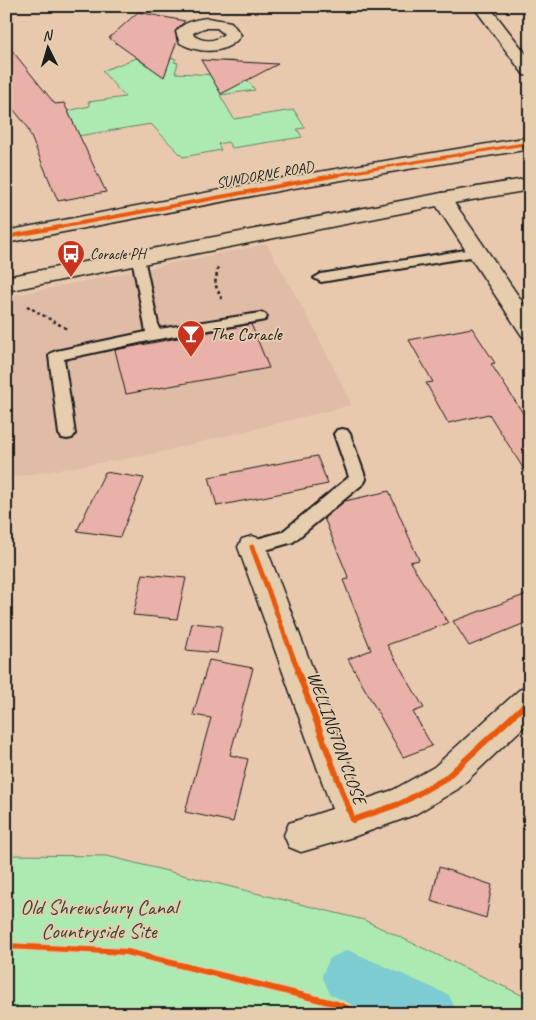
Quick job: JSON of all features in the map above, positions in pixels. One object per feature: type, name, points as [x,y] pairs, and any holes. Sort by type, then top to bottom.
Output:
[{"type":"street","points":[[213,23],[219,6]]},
{"type":"street","points":[[481,6],[530,71]]},
{"type":"street","name":"SUNDORNE ROAD","points":[[6,237],[294,182],[530,143]]},
{"type":"street","points":[[14,283],[442,199],[530,184]]},
{"type":"street","points":[[442,199],[530,331]]},
{"type":"street","name":"WELLINGTON CLOSE","points":[[252,547],[353,820],[402,802],[446,778],[530,700]]},
{"type":"street","points":[[301,835],[353,820]]},
{"type":"lane","points":[[321,278],[477,252]]},
{"type":"lane","points":[[138,258],[153,335]]},
{"type":"lane","points":[[67,434],[56,356],[153,335],[260,317]]},
{"type":"lane","points":[[252,547],[287,537],[358,478],[342,434]]},
{"type":"path","points":[[213,244],[219,263],[215,284],[232,322]]},
{"type":"path","points":[[14,283],[27,306],[73,333],[76,352]]},
{"type":"shaded area","points":[[267,244],[315,330],[352,405],[148,455],[13,477],[6,423],[6,297]]},
{"type":"green space","points":[[136,58],[148,66],[173,58],[176,59],[174,62],[178,63],[175,73],[217,75],[222,61],[233,61],[255,90],[220,95],[234,119],[294,110],[305,128],[297,129],[302,137],[232,148],[228,142],[218,144],[221,150],[183,157],[151,124],[53,140],[66,126],[74,125],[68,111],[90,106],[88,102],[125,97],[102,71]]},
{"type":"green space","name":"Old Shrewsbury Canal Countryside Site","points":[[6,855],[107,856],[364,920],[530,999],[530,1014],[6,1014]]},
{"type":"building","points":[[138,12],[185,21],[175,31],[177,41],[164,77],[109,38]]},
{"type":"building","points":[[6,43],[55,104],[64,103],[106,192],[58,201],[26,125],[6,100]]},
{"type":"building","points":[[201,60],[278,64],[221,94]]},
{"type":"building","name":"The Coracle","points":[[251,324],[269,368],[126,394],[115,350]]},
{"type":"building","points":[[472,328],[495,363],[491,364],[530,424],[530,479],[489,414],[448,423],[426,383],[433,382],[409,340]]},
{"type":"building","points":[[317,456],[328,484],[217,506],[209,477]]},
{"type":"building","points":[[105,472],[144,478],[120,537],[77,531]]},
{"type":"building","points":[[389,491],[419,560],[410,562],[448,623],[387,645],[424,708],[413,712],[432,746],[403,757],[348,659],[371,650],[343,580],[349,579],[324,518],[345,501]]},
{"type":"building","points":[[143,574],[186,578],[177,619],[133,615]]},
{"type":"building","points":[[530,593],[530,621],[469,646],[453,621]]},
{"type":"building","points":[[192,623],[222,626],[217,653],[186,650]]},
{"type":"building","points":[[209,660],[253,668],[230,755],[248,759],[233,822],[185,812],[211,718],[193,715]]},
{"type":"building","points":[[439,867],[492,885],[486,918],[431,901]]},
{"type":"waterway","points":[[348,976],[430,1014]]},
{"type":"cycle path","points":[[6,237],[294,182],[530,143]]},
{"type":"cycle path","points":[[252,547],[353,820],[402,803],[446,778],[530,700]]},
{"type":"cycle path","points":[[6,946],[127,952],[337,1004],[361,1014]]},
{"type":"place","name":"Coracle PH","points":[[71,278]]},
{"type":"place","name":"The Coracle","points":[[191,358]]}]
